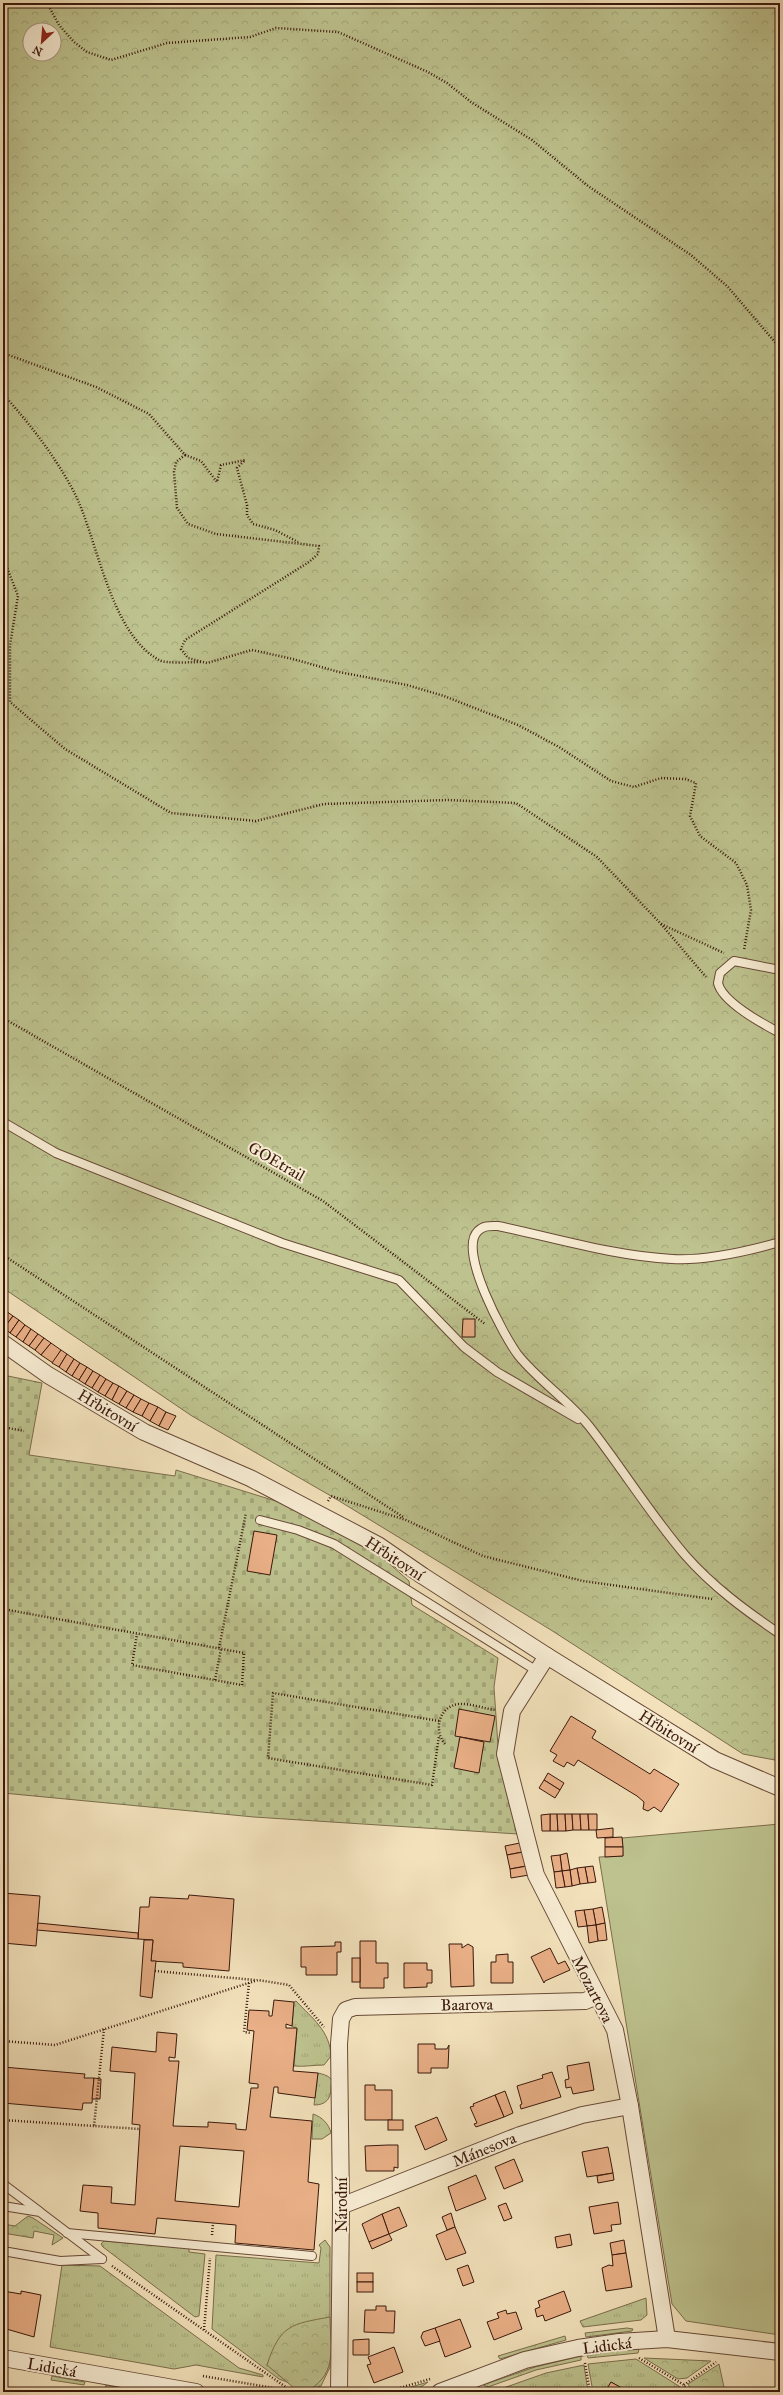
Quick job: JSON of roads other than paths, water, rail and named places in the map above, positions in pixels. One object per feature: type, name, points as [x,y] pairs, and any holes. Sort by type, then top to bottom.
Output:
[{"type":"street","name":"Hřbitovní","points":[[3,1343],[48,1375],[144,1432],[250,1478],[378,1545],[423,1576],[547,1656],[715,1760],[780,1788]]},
{"type":"street","name":"Mozartova","points":[[547,1656],[512,1711],[505,1754],[536,1875],[615,2030],[630,2106],[667,2339]]},
{"type":"street","name":"Baarova","points":[[340,2019],[346,2010],[355,2007],[585,2001],[597,1996]]},
{"type":"street","name":"Národní","points":[[339,2392],[341,2206],[340,2019]]},
{"type":"street","name":"Mánesova","points":[[341,2206],[520,2135],[582,2116],[630,2106]]},
{"type":"street","name":"Lidická","points":[[440,2392],[525,2360],[578,2348],[619,2342],[667,2339],[780,2352]]},
{"type":"street","name":"Lidická","points":[[3,2358],[196,2392]]},
{"type":"lane","points":[[780,970],[742,961],[729,963],[720,973],[718,983],[725,995],[758,1021],[780,1033]]},
{"type":"lane","points":[[3,1122],[56,1154],[282,1243],[399,1280],[470,1351],[497,1372],[588,1424]]},
{"type":"lane","points":[[780,1242],[758,1248],[672,1259],[587,1246],[498,1226],[485,1226],[478,1231],[473,1239],[472,1251],[481,1285],[518,1354],[588,1424],[685,1555],[734,1602],[780,1634]]},
{"type":"lane","points":[[260,1520],[298,1530],[334,1544],[537,1671]]},
{"type":"lane","points":[[3,2184],[102,2259],[60,2261],[3,2252]]},
{"type":"lane","points":[[3,2206],[40,2212]]},
{"type":"lane","points":[[67,2233],[312,2256]]}]
